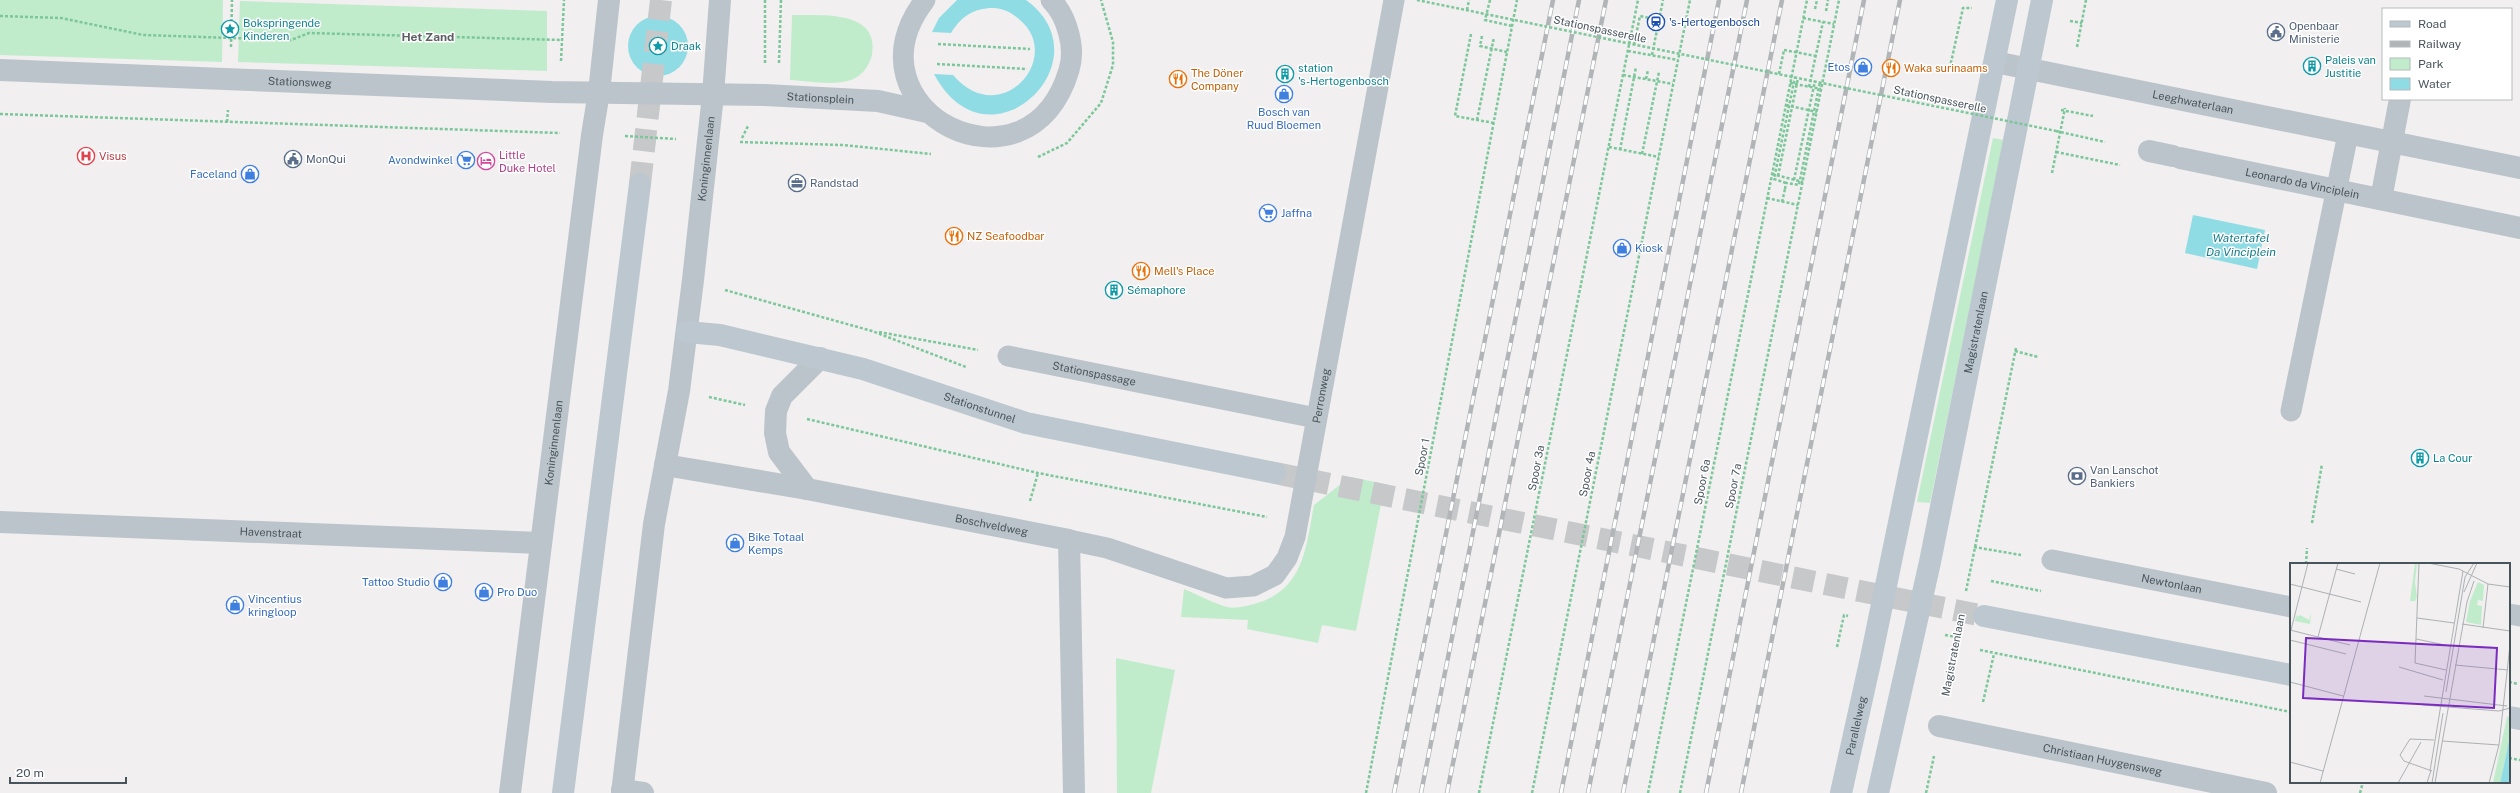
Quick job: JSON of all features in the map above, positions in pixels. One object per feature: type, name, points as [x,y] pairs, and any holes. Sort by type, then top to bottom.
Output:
[{"type":"main road","points":[[1995,62],[2007,0]]},
{"type":"main road","name":"Magistratenlaan","points":[[1878,793],[1907,664],[2042,0]]},
{"type":"main road","name":"Parallelweg","points":[[1841,793],[1872,658],[1995,62]]},
{"type":"main road","points":[[563,793],[640,184]]},
{"type":"main road","name":"Stationstunnel","points":[[687,332],[720,335],[863,369],[1026,423],[1275,473]]},
{"type":"main road","points":[[1984,616],[2290,675]]},
{"type":"main road","points":[[2510,717],[2520,719]]},
{"type":"street","name":"Koninginnenlaan","points":[[510,793],[592,135],[599,92],[609,0]]},
{"type":"street","name":"Koninginnenlaan","points":[[629,792],[654,524],[679,391],[687,332],[713,96],[720,0]]},
{"type":"street","name":"Leeghwaterlaan","points":[[1995,62],[2520,168]]},
{"type":"street","name":"Stationsweg","points":[[0,70],[713,96]]},
{"type":"street","name":"Stationsplein","points":[[713,96],[771,96],[878,101],[927,112]]},
{"type":"street","points":[[2380,198],[2400,100]]},
{"type":"street","name":"Leonardo da Vinciplein","points":[[2149,151],[2520,228]]},
{"type":"street","points":[[807,489],[779,452],[775,433],[776,411],[782,396],[820,358]]},
{"type":"street","name":"Boschveldweg","points":[[665,465],[807,489],[1069,540]]},
{"type":"street","name":"Havenstraat","points":[[0,522],[541,543]]},
{"type":"street","points":[[1069,540],[1074,793]]},
{"type":"street","name":"Christiaan Huygensweg","points":[[1940,726],[2266,793]]},
{"type":"lane","name":"Stationsplein","points":[[925,0],[914,14],[906,42],[905,63],[907,78],[912,91],[934,119],[961,133],[990,138],[1020,132],[1045,115],[1063,91],[1072,62],[1069,32],[1056,5],[1051,0]]},
{"type":"lane","name":"Perronweg","points":[[1069,540],[1107,548],[1226,588],[1253,586],[1275,575],[1287,558],[1294,537],[1394,0]]},
{"type":"lane","points":[[2291,411],[2348,134]]},
{"type":"lane","name":"Stationspassage","points":[[1008,356],[1316,418]]},
{"type":"lane","name":"Newtonlaan","points":[[2052,560],[2290,607]]},
{"type":"lane","points":[[2510,614],[2520,616]]},
{"type":"path","points":[[230,51],[232,0]]},
{"type":"path","points":[[766,0],[771,96]]},
{"type":"path","points":[[739,150],[740,142],[771,96],[781,0]]},
{"type":"path","name":"Stationspasserelle","points":[[1417,0],[2105,142]]},
{"type":"path","points":[[1467,10],[1469,0]]},
{"type":"path","points":[[1490,0],[1485,20],[1512,26]]},
{"type":"path","name":"Spoor 1","points":[[1366,793],[1517,0]]},
{"type":"path","name":"Spoor 3a","points":[[1479,793],[1638,0]]},
{"type":"path","points":[[1652,55],[1663,0]]},
{"type":"path","name":"Spoor 4a","points":[[1532,793],[1690,0]]},
{"type":"path","name":"Spoor 6a","points":[[1648,793],[1807,0]]},
{"type":"path","points":[[1815,9],[1817,0]]},
{"type":"path","points":[[1826,11],[1828,0]]},
{"type":"path","name":"Spoor 7a","points":[[1680,793],[1839,0]]},
{"type":"path","points":[[2052,173],[2086,0]]},
{"type":"path","points":[[0,16],[61,18],[143,35],[292,40],[309,33],[562,40]]},
{"type":"path","points":[[1634,45],[1640,16],[1659,20]]},
{"type":"path","points":[[1803,18],[1834,24]]},
{"type":"path","points":[[1809,87],[1823,22]]},
{"type":"path","points":[[1470,34],[1455,116],[1494,123]]},
{"type":"path","points":[[1482,36],[1480,46],[1507,52]]},
{"type":"path","points":[[1477,120],[1493,40]]},
{"type":"path","points":[[906,42],[1030,49]]},
{"type":"path","points":[[1779,74],[1784,50],[1816,56]]},
{"type":"path","points":[[1628,51],[1678,60]]},
{"type":"path","points":[[905,63],[1027,69]]},
{"type":"path","points":[[1620,150],[1636,67]]},
{"type":"path","points":[[1646,79],[1648,70]]},
{"type":"path","points":[[1642,154],[1659,72]]},
{"type":"path","points":[[1623,75],[1673,84]]},
{"type":"path","points":[[1797,78],[1774,180],[1786,183],[1799,185],[1820,82]]},
{"type":"path","points":[[1794,180],[1815,81]]},
{"type":"path","points":[[1790,83],[1821,89]]},
{"type":"path","points":[[1778,176],[1792,98]]},
{"type":"path","points":[[1786,106],[1816,112]]},
{"type":"path","points":[[2061,110],[2093,116]]},
{"type":"path","points":[[0,114],[842,145],[924,153]]},
{"type":"path","points":[[1609,147],[1658,157]]},
{"type":"path","points":[[2056,152],[2124,166]]},
{"type":"path","points":[[1772,174],[1803,182]]},
{"type":"path","points":[[1782,202],[1786,183]]},
{"type":"path","points":[[1768,198],[1798,205]]},
{"type":"path","points":[[724,290],[725,283]]},
{"type":"path","points":[[872,331],[1008,356]]},
{"type":"path","points":[[1965,592],[2016,350],[2038,357]]},
{"type":"path","points":[[679,391],[776,411],[1038,473],[1272,518]]},
{"type":"path","points":[[2312,522],[2322,464]]},
{"type":"path","points":[[1974,547],[2025,556]]},
{"type":"path","points":[[2306,563],[2307,548]]},
{"type":"path","name":"Magistratenlaan","points":[[1940,726],[1958,630]]},
{"type":"path","points":[[1980,650],[2290,712]]},
{"type":"path","points":[[1976,734],[1994,654]]},
{"type":"path","points":[[2510,682],[2520,684]]},
{"type":"path","points":[[2510,758],[2520,760]]},
{"type":"path","points":[[2360,793],[2363,783]]},
{"type":"green space","points":[[0,0],[223,0],[222,62],[0,55]]},
{"type":"green space","points":[[240,1],[547,11],[547,71],[238,62]]},
{"type":"green space","points":[[792,15],[832,16],[858,22],[867,29],[872,40],[872,55],[869,63],[858,76],[844,82],[821,83],[790,80]]},
{"type":"green space","points":[[1993,138],[2004,140],[1930,503],[1917,502]]},
{"type":"green space","points":[[1350,477],[1385,484],[1356,631],[1322,625],[1318,643],[1247,629],[1248,620],[1181,617],[1184,589],[1216,603],[1233,608],[1254,604],[1271,598],[1283,589],[1293,578],[1300,565],[1305,551],[1314,505]]},
{"type":"green space","points":[[1116,658],[1175,670],[1151,793],[1117,793]]},
{"type":"water","points":[[957,0],[1026,0],[1048,25],[1054,51],[1048,77],[1031,98],[1009,111],[983,114],[957,103],[934,74],[953,75],[971,90],[990,95],[1007,92],[1021,82],[1031,68],[1035,52],[1032,35],[1020,20],[1004,10],[997,8],[986,8],[979,10],[968,14],[963,18],[951,33],[932,32],[939,18]]},
{"type":"water","points":[[658,16],[674,21],[679,25],[683,30],[688,46],[683,62],[679,67],[674,71],[658,76],[642,71],[637,67],[633,62],[628,46],[633,30],[637,25],[642,21]]},
{"type":"water","name":"Watertafel Da Vinciplein","points":[[2193,215],[2265,230],[2257,269],[2185,253]]},
{"type":"tunnel","points":[[640,184],[661,0]]},
{"type":"tunnel","points":[[1275,473],[1984,616]]},
{"type":"railway","points":[[1394,793],[1553,0]]},
{"type":"railway","points":[[1421,793],[1579,0]]},
{"type":"railway","points":[[1447,793],[1606,0]]},
{"type":"railway","points":[[1561,793],[1719,0]]},
{"type":"railway","points":[[1588,793],[1747,0]]},
{"type":"railway","points":[[1623,793],[1782,0]]},
{"type":"railway","points":[[1706,793],[1864,0]]},
{"type":"railway","points":[[1741,793],[1900,0]]},
{"type":"place","name":"'s-Hertogenbosch","points":[[1656,22]]},
{"type":"place","name":"Bokspringende Kinderen","points":[[230,29]]},
{"type":"place","name":"Openbaar Ministerie","points":[[2276,32]]},
{"type":"place","name":"Draak","points":[[658,46]]},
{"type":"place","name":"Paleis van Justitie","points":[[2312,66]]},
{"type":"place","name":"Etos","points":[[1863,67]]},
{"type":"place","name":"Waka surinaams","points":[[1891,68]]},
{"type":"place","name":"station 's-Hertogenbosch","points":[[1285,74]]},
{"type":"place","name":"The Döner Company","points":[[1178,79]]},
{"type":"place","name":"Bosch van Ruud Bloemen","points":[[1284,94]]},
{"type":"place","name":"Visus","points":[[86,156]]},
{"type":"place","name":"MonQui","points":[[293,159]]},
{"type":"place","name":"Avondwinkel","points":[[466,160]]},
{"type":"place","name":"Little Duke Hotel","points":[[486,161]]},
{"type":"place","name":"Faceland","points":[[250,174]]},
{"type":"place","name":"Randstad","points":[[797,183]]},
{"type":"place","name":"Jaffna","points":[[1268,213]]},
{"type":"place","name":"NZ Seafoodbar","points":[[954,236]]},
{"type":"place","name":"Kiosk","points":[[1622,248]]},
{"type":"place","name":"Mell's Place","points":[[1141,271]]},
{"type":"place","name":"Sémaphore","points":[[1114,290]]},
{"type":"place","name":"La Cour","points":[[2420,458]]},
{"type":"place","name":"Van Lanschot Bankiers","points":[[2077,476]]},
{"type":"place","name":"Bike Totaal Kemps","points":[[735,543]]},
{"type":"place","name":"Tattoo Studio","points":[[443,582]]},
{"type":"place","name":"Pro Duo","points":[[484,592]]},
{"type":"place","name":"Vincentius kringloop","points":[[235,605]]},
{"type":"district","name":"Het Zand","points":[[428,37]]}]
